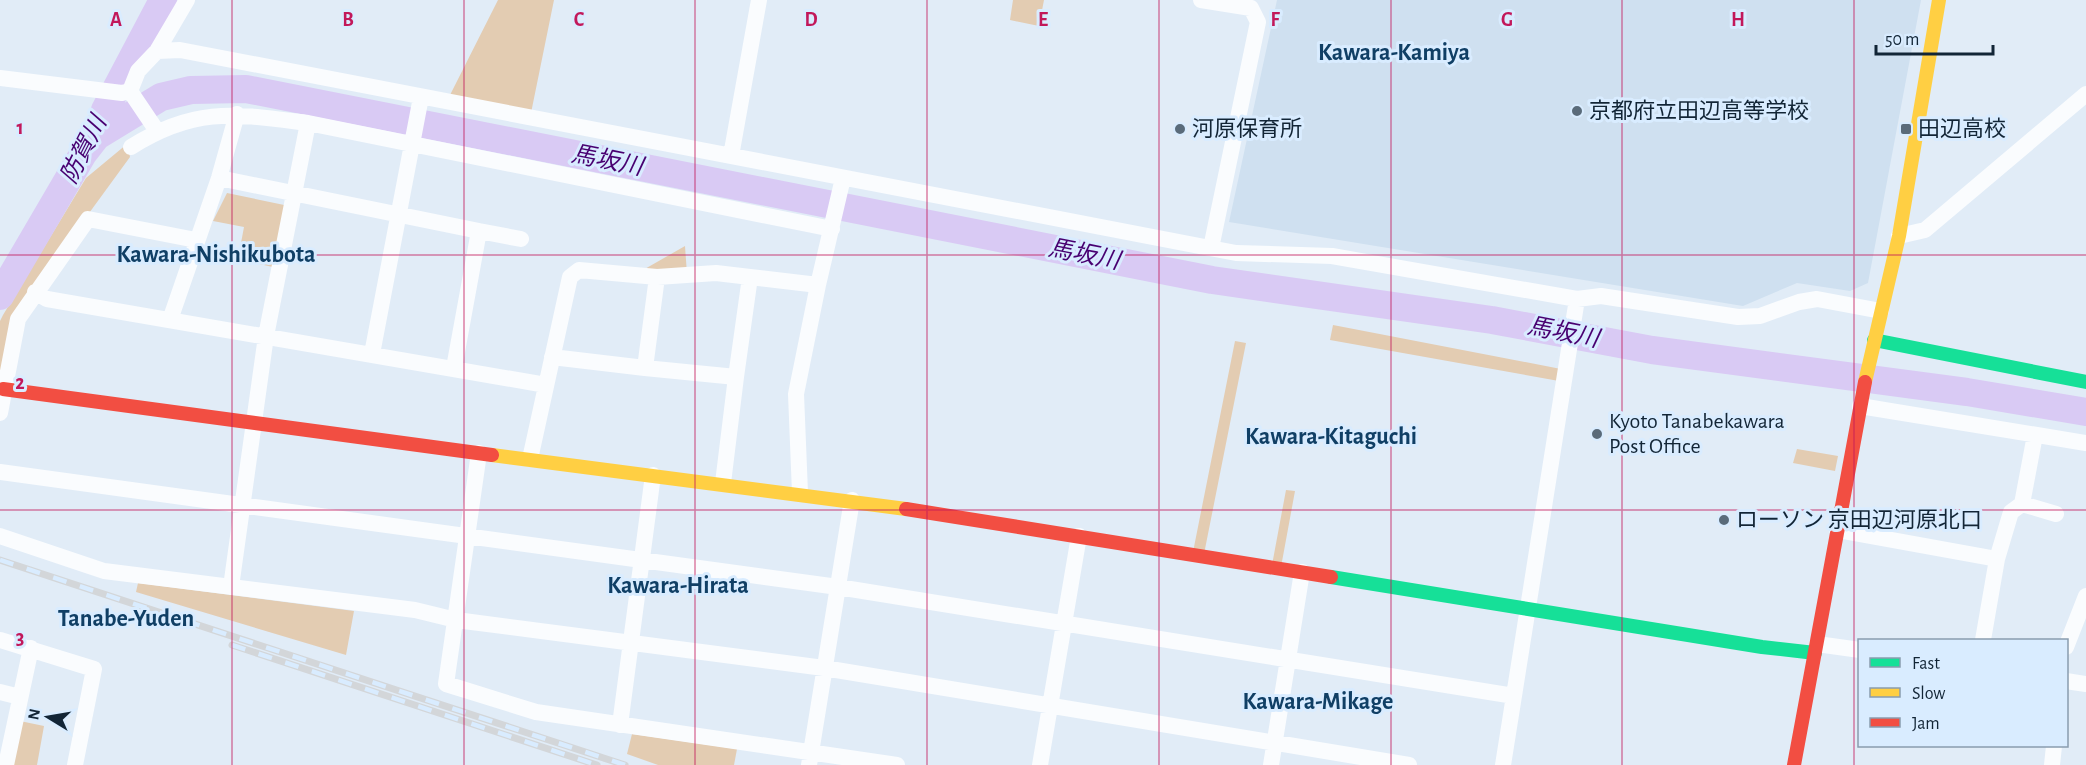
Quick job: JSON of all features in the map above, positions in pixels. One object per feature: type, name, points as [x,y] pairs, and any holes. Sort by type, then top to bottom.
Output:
[{"type":"street","points":[[129,94],[138,70],[157,51],[187,0]]},
{"type":"street","points":[[731,156],[759,0]]},
{"type":"street","points":[[1794,765],[1860,404],[1899,236],[1939,0]]},
{"type":"street","points":[[1211,1],[1251,8],[1258,22],[1211,248]]},
{"type":"street","points":[[157,51],[180,50],[420,103],[731,156],[842,181],[1236,253],[1332,256],[1577,299],[1601,296],[1738,318],[1760,316],[1799,302],[1817,299],[1881,311]]},
{"type":"street","points":[[0,78],[129,94],[153,126]]},
{"type":"street","points":[[1899,236],[1925,230],[2086,94]]},
{"type":"street","points":[[372,354],[420,103]]},
{"type":"street","points":[[170,320],[219,178],[237,114]]},
{"type":"street","points":[[131,147],[153,126],[190,118],[237,114],[413,138],[833,223]]},
{"type":"street","points":[[231,587],[266,336],[308,123]]},
{"type":"street","points":[[219,178],[522,239]]},
{"type":"street","points":[[800,493],[796,394],[842,181]]},
{"type":"street","points":[[0,413],[18,319],[88,219],[196,240]]},
{"type":"street","points":[[454,368],[479,231]]},
{"type":"street","points":[[530,459],[570,277],[579,270],[657,277],[716,273],[818,285]]},
{"type":"street","points":[[645,368],[657,277]]},
{"type":"street","points":[[723,483],[750,277]]},
{"type":"street","points":[[35,292],[47,298],[546,385]]},
{"type":"street","points":[[1503,765],[1577,299]]},
{"type":"street","points":[[1874,340],[2086,382]]},
{"type":"street","points":[[552,357],[736,377]]},
{"type":"street","points":[[3,389],[852,500],[1762,647],[1858,650]]},
{"type":"street","points":[[1860,404],[2086,443]]},
{"type":"street","points":[[1983,639],[1996,559],[2011,513],[2022,504],[2035,435]]},
{"type":"street","points":[[479,453],[446,684],[536,712],[810,758],[897,765]]},
{"type":"street","points":[[0,472],[468,534],[838,587],[1514,696]]},
{"type":"street","points":[[620,725],[653,475]]},
{"type":"street","points":[[810,758],[852,500]]},
{"type":"street","points":[[2022,504],[2056,514]]},
{"type":"street","points":[[1837,530],[1996,559]]},
{"type":"street","points":[[1040,765],[1079,536]]},
{"type":"street","points":[[0,537],[104,571],[416,610],[456,620],[632,641],[824,668],[1410,765]]},
{"type":"street","points":[[1271,765],[1302,573]]},
{"type":"street","points":[[2068,644],[2086,597]]},
{"type":"street","points":[[0,640],[94,669],[75,765]]},
{"type":"street","points":[[6,765],[31,648]]},
{"type":"street","points":[[2068,681],[2086,684]]},
{"type":"street","points":[[0,692],[20,697]]},
{"type":"street","points":[[2052,765],[2054,747]]},
{"type":"shaded area","points":[[498,0],[554,0],[531,113],[449,97]]},
{"type":"shaded area","points":[[1013,0],[1044,0],[1039,26],[1010,20]]},
{"type":"shaded area","name":"京都府立田辺高等学校","points":[[1277,0],[1921,0],[1868,283],[1850,291],[1797,283],[1743,306],[1229,222]]},
{"type":"shaded area","points":[[127,144],[130,157],[14,316],[0,382],[0,321],[3,315],[86,178]]},
{"type":"shaded area","points":[[227,193],[289,206],[277,268],[238,259],[244,227],[213,221]]},
{"type":"shaded area","points":[[685,246],[687,274],[636,274]]},
{"type":"shaded area","points":[[1333,325],[1561,369],[1559,381],[1330,340]]},
{"type":"shaded area","points":[[1235,341],[1246,343],[1204,554],[1193,552]]},
{"type":"shaded area","points":[[1797,449],[1838,456],[1835,471],[1793,463]]},
{"type":"shaded area","points":[[1286,490],[1295,491],[1281,567],[1272,565]]},
{"type":"shaded area","points":[[138,583],[354,611],[346,655],[136,592]]},
{"type":"shaded area","points":[[20,721],[44,726],[37,765],[12,765]]},
{"type":"shaded area","points":[[632,734],[737,749],[734,765],[658,765],[627,754]]},
{"type":"waterway","name":"防賀川","points":[[0,296],[83,154],[97,136],[105,110],[163,0]]},
{"type":"waterway","name":"馬坂川","points":[[97,136],[161,97],[191,90],[246,89],[1212,280],[1492,320],[1652,350],[1967,392],[2086,412]]},
{"type":"railway","points":[[0,560],[625,765]]},
{"type":"railway","points":[[232,645],[597,765]]},
{"type":"traffic: fast","points":[[1874,340],[2086,382]]},
{"type":"traffic: fast","points":[[1331,577],[1762,647],[1815,653]]},
{"type":"traffic: slow","points":[[1865,382],[1899,236],[1939,0]]},
{"type":"traffic: slow","points":[[492,455],[906,509]]},
{"type":"traffic: jam","points":[[1794,765],[1865,382]]},
{"type":"traffic: jam","points":[[3,389],[492,455]]},
{"type":"traffic: jam","points":[[906,509],[1331,577]]},
{"type":"place","name":"京都府立田辺高等学校","points":[[1577,111]]},
{"type":"place","name":"河原保育所","points":[[1180,129]]},
{"type":"place","name":"田辺高校","points":[[1906,129]]},
{"type":"place","name":"Kyoto Tanabekawara Post Office","points":[[1597,434]]},
{"type":"place","name":"ローソン 京田辺河原北口","points":[[1724,520]]},
{"type":"district","name":"Kawara-Kamiya","points":[[1394,53]]},
{"type":"district","name":"Kawara-Nishikubota","points":[[216,255]]},
{"type":"district","name":"Kawara-Kitaguchi","points":[[1331,437]]},
{"type":"district","name":"Kawara-Hirata","points":[[678,586]]},
{"type":"district","name":"Tanabe-Yuden","points":[[126,619]]},
{"type":"district","name":"Kawara-Mikage","points":[[1318,702]]}]
